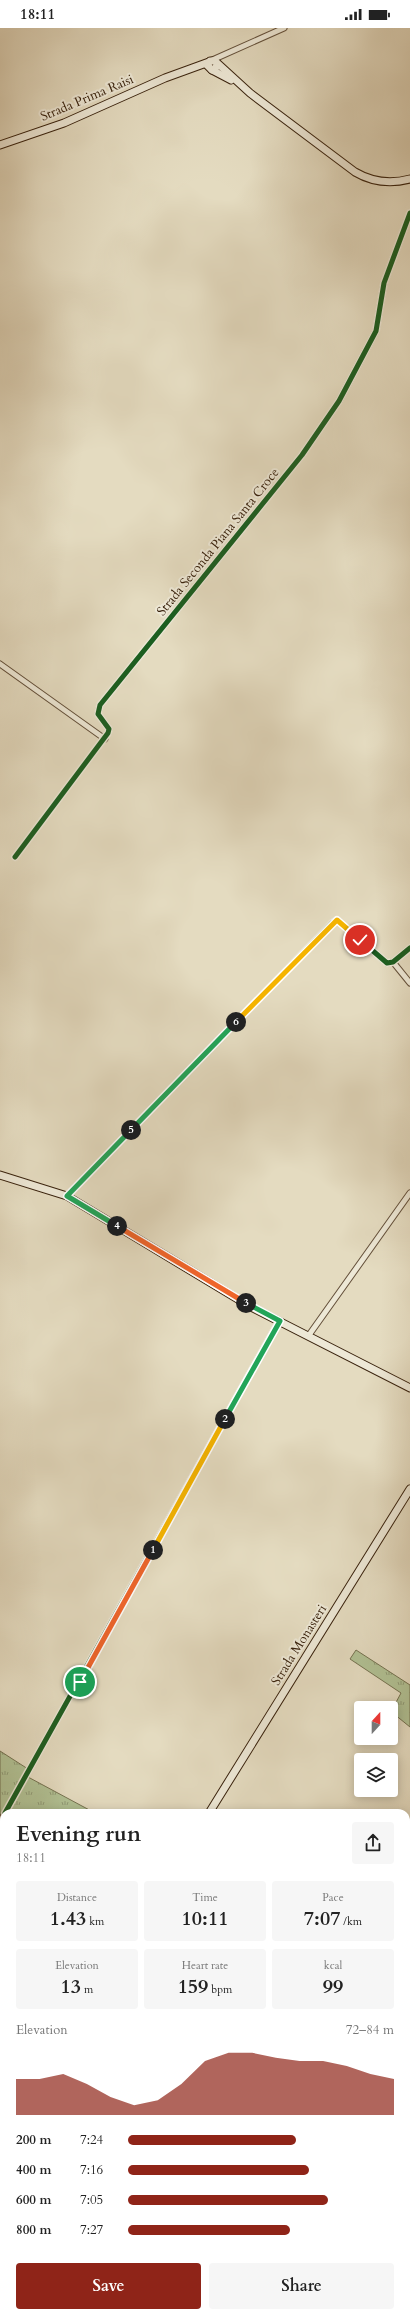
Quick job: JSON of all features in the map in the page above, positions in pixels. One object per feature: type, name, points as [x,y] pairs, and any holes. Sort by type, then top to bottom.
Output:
[{"type":"main road","name":"Strada Prima Raisi","points":[[0,145],[64,123],[183,70],[214,64]]},
{"type":"main road","points":[[214,64],[341,163],[355,172],[364,177],[382,181],[410,177]]},
{"type":"main road","points":[[0,1175],[67,1196],[251,1306],[410,1388]]},
{"type":"main road","name":"Strada Monasteri","points":[[211,1809],[410,1489]]},
{"type":"street","points":[[214,64],[284,28]]},
{"type":"street","name":"Strada Seconda Piana Santa Croce","points":[[104,739],[108,729],[98,714],[100,705],[302,455],[351,382],[376,331],[384,283],[410,213]]},
{"type":"street","points":[[0,664],[104,739],[15,857]]},
{"type":"street","points":[[67,1196],[332,923],[337,920],[386,963],[393,962],[410,948]]},
{"type":"street","points":[[393,962],[410,983]]},
{"type":"street","points":[[309,1335],[410,1193]]},
{"type":"street","points":[[8,1809],[280,1321]]},
{"type":"green space","points":[[356,1650],[410,1685],[410,1727],[398,1717],[398,1701],[397,1701],[401,1693],[350,1659]]},
{"type":"green space","points":[[0,1751],[28,1769],[6,1809],[0,1809]]},
{"type":"green space","points":[[28,1777],[88,1809],[10,1809]]},
{"type":"cycle path","points":[[15,857],[108,733],[109,729],[98,714],[100,705],[302,455],[339,401],[376,331],[384,283],[410,213]]},
{"type":"cycle path","points":[[67,1196],[332,923],[337,920],[387,963],[393,962],[410,948]]},
{"type":"cycle path","points":[[7,1809],[279,1321]]},
{"type":"route","points":[[80,1682],[280,1321],[251,1306],[67,1196],[293,966],[332,923],[337,920],[360,940]]}]
